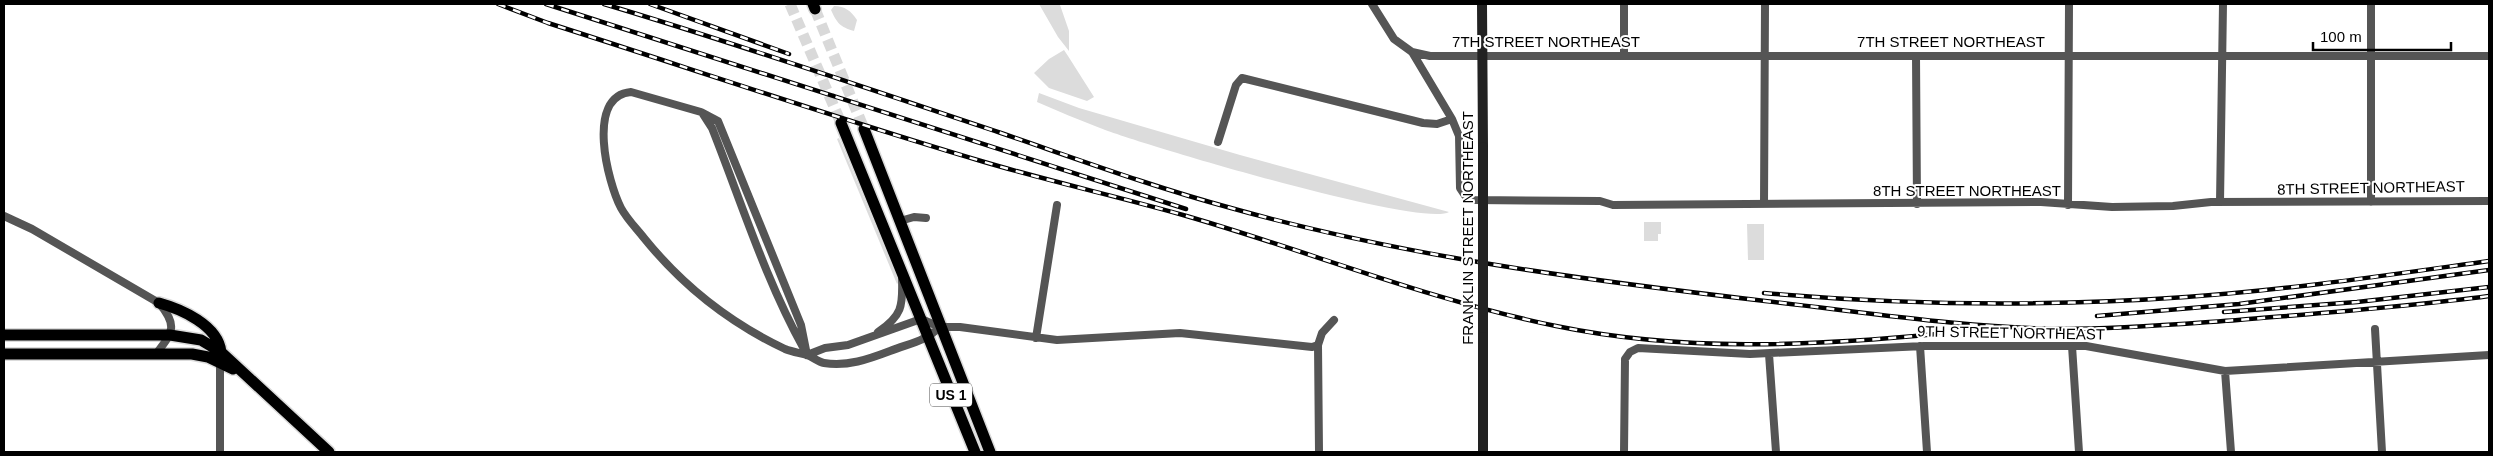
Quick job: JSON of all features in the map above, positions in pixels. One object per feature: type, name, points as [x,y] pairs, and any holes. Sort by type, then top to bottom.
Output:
[{"type":"main road","name":"US 1","points":[[841,124],[974,452]]},
{"type":"main road","name":"US 1","points":[[864,129],[990,452]]},
{"type":"main road","points":[[159,303],[176,308],[208,330],[217,338],[221,357]]},
{"type":"main road","points":[[4,335],[170,335],[201,340],[243,374],[329,452]]},
{"type":"main road","points":[[4,354],[156,354],[221,357]]},
{"type":"street","points":[[1218,142],[1236,84],[1242,78],[1416,122],[1434,125],[1452,119],[1412,52],[1394,39],[1372,4]]},
{"type":"street","name":"FRANKLIN STREET NORTHEAST","points":[[1482,4],[1483,452]]},
{"type":"street","points":[[1624,4],[1624,56]]},
{"type":"street","points":[[1764,204],[1765,4]]},
{"type":"street","points":[[2068,205],[2069,4]]},
{"type":"street","points":[[2220,202],[2222,4]]},
{"type":"street","points":[[2371,4],[2371,202]]},
{"type":"street","name":"7TH STREET NORTHEAST","points":[[1412,52],[1430,56],[2489,56]]},
{"type":"street","points":[[1916,56],[1917,204]]},
{"type":"street","points":[[808,356],[792,327],[712,128],[702,112],[631,92],[623,93],[610,104],[604,117],[607,167],[621,208],[655,252],[700,295],[754,333],[787,350],[808,356],[822,363],[855,363],[928,338],[940,327]]},
{"type":"street","name":"8TH STREET NORTHEAST","points":[[1452,119],[1459,136],[1460,188],[1466,197],[1474,200],[1600,201],[1613,206],[2041,202],[2068,205],[2173,206],[2220,202],[2489,201]]},
{"type":"street","points":[[1036,338],[1057,205]]},
{"type":"street","points":[[4,216],[32,229],[159,303],[172,321],[170,335],[156,354]]},
{"type":"street","points":[[900,221],[914,217],[926,218]]},
{"type":"street","points":[[867,338],[887,326],[901,309],[903,301],[900,267]]},
{"type":"street","points":[[808,356],[825,348],[848,345],[921,319],[940,327],[960,327],[1036,338],[1070,340],[1180,333],[1312,347],[1318,345]]},
{"type":"street","points":[[1319,452],[1318,345],[1322,334],[1334,320]]},
{"type":"street","points":[[2375,329],[2382,452]]},
{"type":"street","points":[[1920,346],[1927,452]]},
{"type":"street","name":"9TH STREET NORTHEAST","points":[[1624,452],[1625,359],[1630,352],[1638,348],[1707,353],[1769,354],[1920,346],[2072,346],[2101,348],[2225,371],[2489,355]]},
{"type":"street","points":[[2072,346],[2079,452]]},
{"type":"street","points":[[1769,354],[1776,452]]},
{"type":"street","points":[[220,452],[221,357]]},
{"type":"street","points":[[2225,371],[2230,452]]},
{"type":"shaded area","points":[[1039,4],[1060,5],[1069,31],[1069,51],[1058,37]]},
{"type":"shaded area","points":[[834,6],[845,8],[855,17],[857,20],[854,31],[845,28],[837,21],[831,10]]},
{"type":"shaded area","points":[[1064,50],[1094,97],[1087,101],[1049,88],[1034,73],[1049,59]]},
{"type":"shaded area","points":[[1039,93],[1079,108],[1240,155],[1449,212],[1428,214],[1338,197],[1169,151],[1100,128],[1037,102]]},
{"type":"shaded area","points":[[839,138],[899,282],[897,284],[837,139]]},
{"type":"shaded area","points":[[1644,222],[1661,222],[1661,234],[1658,234],[1658,241],[1644,241]]},
{"type":"shaded area","points":[[1747,224],[1764,224],[1764,260],[1748,260]]},
{"type":"tunnel","points":[[790,4],[841,123]]},
{"type":"tunnel","points":[[815,9],[864,129]]},
{"type":"railway","points":[[498,4],[548,23],[927,145],[1183,215],[1462,303],[1556,326],[1651,340],[1698,343],[1794,344],[1937,334]]},
{"type":"railway","points":[[546,4],[1186,209]]},
{"type":"railway","points":[[604,4],[803,67],[1202,200],[1363,240],[1496,265],[1630,284],[1952,323],[2027,328],[2086,329],[2173,325],[2364,310],[2489,296]]},
{"type":"railway","points":[[650,4],[789,54]]},
{"type":"railway","points":[[1764,293],[1922,302],[2028,303],[2133,300],[2224,294],[2300,286],[2489,261]]},
{"type":"railway","points":[[2097,316],[2239,304],[2489,270]]},
{"type":"railway","points":[[2224,312],[2357,302],[2489,287]]}]
